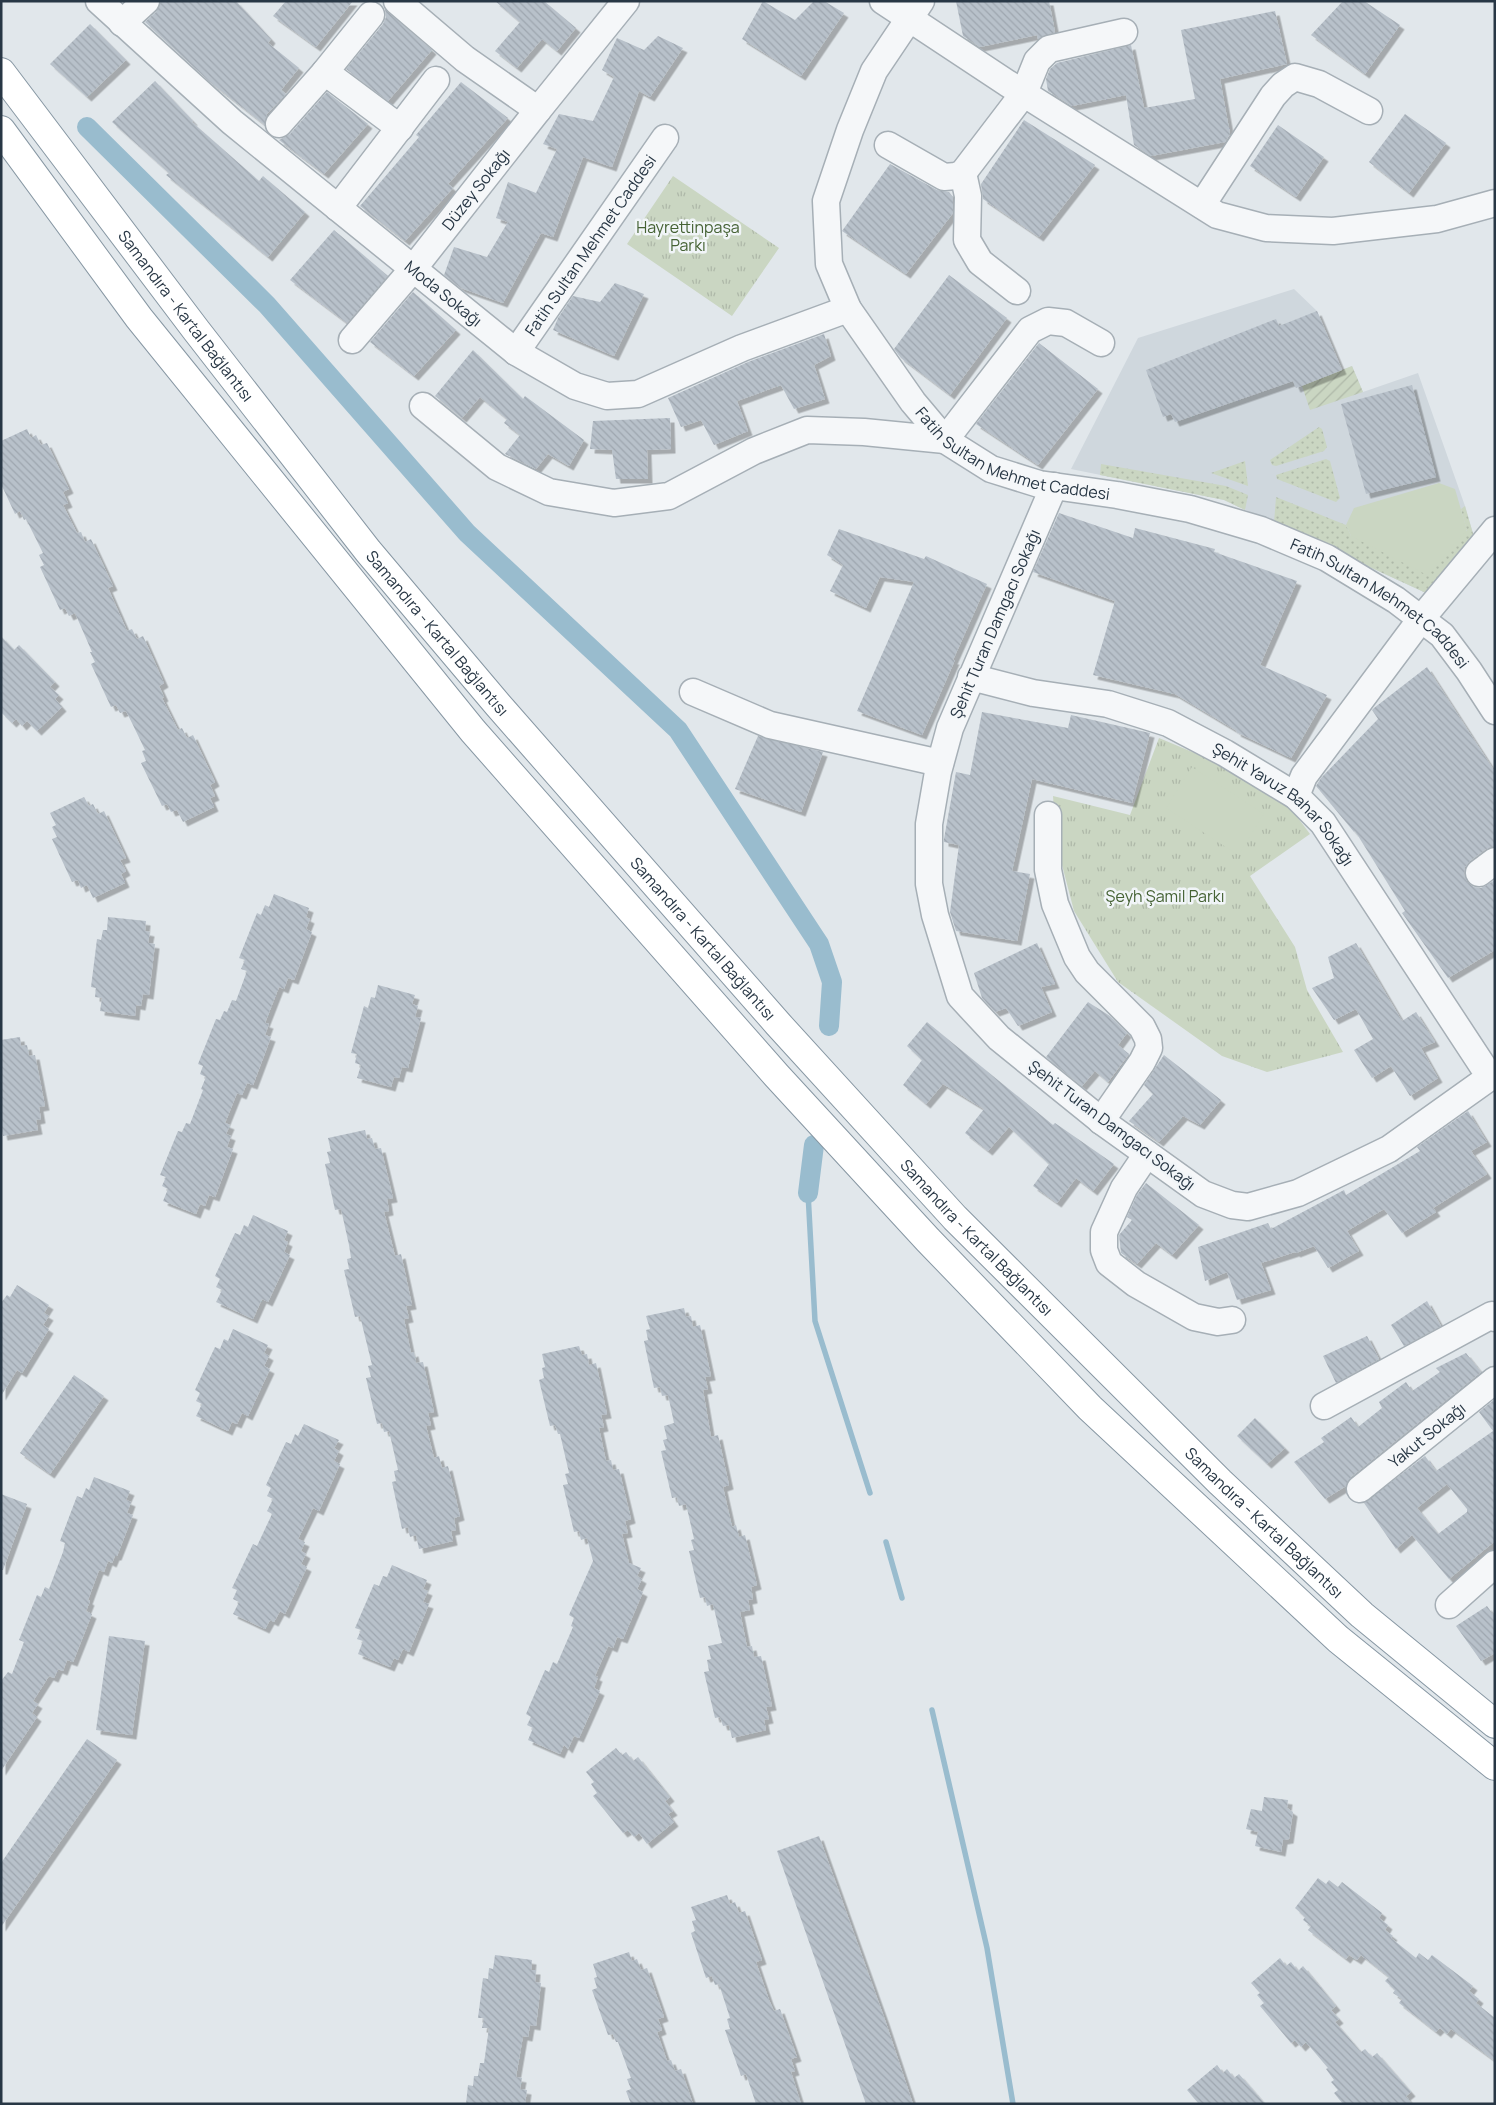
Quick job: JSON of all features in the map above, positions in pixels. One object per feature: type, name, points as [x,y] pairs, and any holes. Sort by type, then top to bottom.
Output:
[{"type":"highway","name":"Samandıra - Kartal Bağlantısı","points":[[1,72],[196,330],[368,551],[498,705],[778,1024],[955,1218],[1213,1475],[1362,1615],[1495,1724]]},
{"type":"highway","name":"Samandıra - Kartal Bağlantısı","points":[[1,130],[139,318],[466,723],[777,1076],[928,1240],[1090,1408],[1338,1639],[1495,1766]]},
{"type":"street","name":"Moda Sokağı","points":[[99,1],[232,122],[413,269],[516,352],[574,386],[607,396],[638,394],[742,348],[848,309]]},
{"type":"street","points":[[122,23],[146,1]]},
{"type":"street","points":[[397,1],[465,59],[538,110]]},
{"type":"street","name":"Düzey Sokağı","points":[[352,340],[413,269],[626,1]]},
{"type":"street","points":[[883,1],[916,10],[1024,93],[1217,215],[1266,228],[1333,231],[1437,219],[1495,203]]},
{"type":"street","name":"Fatih Sultan Mehmet Caddesi","points":[[916,10],[874,71],[850,130],[826,201],[829,264],[848,309],[913,402],[945,440],[991,469],[1039,484],[1190,509],[1261,530],[1327,558],[1396,600],[1442,635],[1469,670],[1495,711]]},
{"type":"street","points":[[279,124],[326,72],[371,15]]},
{"type":"street","points":[[888,145],[944,177],[964,173],[1024,93],[1037,61],[1049,49],[1124,32]]},
{"type":"street","points":[[326,72],[400,128]]},
{"type":"street","points":[[1202,206],[1273,96],[1283,85],[1295,77],[1319,84],[1369,110]]},
{"type":"street","points":[[338,208],[436,80]]},
{"type":"street","name":"Fatih Sultan Mehmet Caddesi","points":[[516,352],[665,138]]},
{"type":"street","points":[[964,173],[968,196],[967,240],[980,262],[1017,291]]},
{"type":"street","points":[[423,406],[497,467],[549,492],[614,503],[669,496],[754,451],[807,430],[864,432],[945,440],[1030,330],[1048,321],[1066,323],[1101,343]]},
{"type":"street","name":"Şehit Turan Damgacı Sokağı","points":[[1054,486],[950,728],[940,764],[929,824],[929,884],[935,915],[960,996],[999,1038],[1101,1121],[1203,1194],[1232,1205],[1248,1207],[1298,1193],[1389,1149],[1493,1078]]},
{"type":"street","points":[[1296,796],[1304,776],[1421,619],[1495,530]]},
{"type":"street","name":"Şehit Yavuz Bahar Sokağı","points":[[972,677],[1033,693],[1108,704],[1168,723],[1225,753],[1296,796],[1323,824],[1493,1078]]},
{"type":"street","points":[[693,692],[770,725],[940,764]]},
{"type":"street","points":[[1048,815],[1048,870],[1055,904],[1077,957],[1087,972],[1142,1026],[1148,1039],[1149,1048],[1142,1062],[1101,1121]]},
{"type":"street","points":[[1146,1154],[1124,1188],[1104,1232],[1104,1250],[1109,1263],[1136,1284],[1194,1317],[1218,1322],[1232,1320]]},
{"type":"street","points":[[1324,1406],[1492,1315],[1495,1318]]},
{"type":"street","name":"Yakut Sokağı","points":[[1360,1489],[1495,1380]]},
{"type":"street","points":[[1449,1605],[1495,1564]]},
{"type":"shaded area","points":[[1294,289],[1317,311],[1342,370],[1352,366],[1363,392],[1418,373],[1465,506],[1474,537],[1426,593],[1224,500],[1071,469],[1138,338]]},
{"type":"green space","name":"Hayrettinpaşa Parkı","points":[[673,176],[779,248],[732,316],[627,244]]},
{"type":"green space","points":[[1352,366],[1363,392],[1310,410],[1302,386]]},
{"type":"green space","points":[[1319,427],[1322,429],[1327,447],[1324,451],[1276,466],[1272,465],[1270,460]]},
{"type":"green space","points":[[1326,459],[1330,461],[1340,498],[1336,502],[1277,479],[1276,475]]},
{"type":"green space","points":[[1245,461],[1248,486],[1211,473]]},
{"type":"green space","points":[[1101,464],[1226,486],[1248,495],[1245,510],[1224,500],[1100,475]]},
{"type":"green space","points":[[1439,483],[1455,489],[1467,530],[1427,575],[1351,536],[1346,525],[1354,508]]},
{"type":"green space","points":[[1276,497],[1346,525],[1351,536],[1467,531],[1461,509],[1465,506],[1474,537],[1426,593],[1274,523]]},
{"type":"green space","name":"Şeyh Şamil Parkı","points":[[1159,738],[1209,759],[1292,810],[1310,834],[1250,876],[1295,947],[1307,990],[1343,1052],[1267,1072],[1222,1056],[1118,982],[1074,911],[1056,842],[1053,796],[1130,815]]},
{"type":"green space","points":[[1192,767],[1264,814],[1238,855],[1166,808]]},
{"type":"building","points":[[161,1],[236,1],[271,39],[268,43],[299,68],[281,90],[286,94],[267,114],[265,125],[210,82],[145,22],[156,12]]},
{"type":"building","points":[[286,1],[353,1],[316,47],[273,16]]},
{"type":"building","points":[[495,1],[544,1],[576,28],[557,51],[542,39],[517,68],[495,51],[520,22]]},
{"type":"building","points":[[763,1],[795,20],[814,1],[824,1],[844,13],[801,76],[742,39]]},
{"type":"building","points":[[956,1],[1049,1],[1055,32],[1038,39],[1037,35],[980,47],[963,36]]},
{"type":"building","points":[[1343,1],[1364,1],[1400,25],[1365,74],[1311,35]]},
{"type":"building","points":[[385,9],[432,50],[388,101],[346,69],[383,24],[386,17]]},
{"type":"building","points":[[1275,11],[1287,64],[1220,79],[1230,134],[1225,142],[1151,156],[1134,145],[1126,95],[1072,106],[1048,91],[1046,79],[1050,69],[1057,63],[1131,45],[1144,108],[1195,99],[1181,30]]},
{"type":"building","points":[[90,24],[126,60],[87,97],[50,64]]},
{"type":"building","points":[[658,36],[683,48],[650,97],[639,91],[612,167],[583,157],[553,237],[541,233],[503,303],[461,288],[444,275],[454,247],[487,257],[508,222],[496,218],[508,182],[536,193],[557,149],[543,144],[559,114],[593,121],[614,77],[602,70],[617,38],[644,50]]},
{"type":"building","points":[[155,81],[192,122],[259,181],[263,176],[305,212],[268,257],[166,175],[169,173],[112,122]]},
{"type":"building","points":[[461,82],[508,118],[448,184],[453,188],[405,241],[360,206],[419,137],[416,135]]},
{"type":"building","points":[[327,92],[368,124],[324,174],[279,140],[290,134]]},
{"type":"building","points":[[1405,114],[1446,143],[1409,193],[1369,162]]},
{"type":"building","points":[[1024,120],[1095,165],[1039,237],[983,199],[981,184]]},
{"type":"building","points":[[1278,125],[1324,157],[1296,197],[1250,166]]},
{"type":"building","points":[[890,164],[937,190],[949,192],[953,197],[953,213],[906,274],[842,231]]},
{"type":"building","points":[[334,230],[388,276],[347,323],[290,280]]},
{"type":"building","points":[[949,275],[1007,318],[950,395],[901,358],[894,349]]},
{"type":"building","points":[[615,283],[644,294],[614,356],[553,330],[558,318],[573,296],[600,302]]},
{"type":"building","points":[[413,292],[456,330],[414,376],[370,342]]},
{"type":"building","points":[[1317,311],[1342,370],[1296,388],[1293,381],[1175,422],[1171,414],[1163,417],[1146,370],[1276,319],[1279,326]]},
{"type":"building","points":[[824,334],[831,356],[814,365],[825,399],[794,409],[781,385],[737,401],[748,431],[714,445],[701,420],[681,427],[668,398],[748,362]]},
{"type":"building","points":[[1039,343],[1098,389],[1038,465],[976,424]]},
{"type":"building","points":[[473,350],[523,399],[525,396],[584,440],[569,466],[548,454],[536,469],[505,454],[520,435],[504,423],[507,419],[480,397],[462,418],[435,396]]},
{"type":"building","points":[[1412,385],[1436,477],[1366,494],[1341,404]]},
{"type":"building","points":[[670,418],[671,449],[647,450],[648,479],[616,479],[612,450],[590,449],[593,421]]},
{"type":"building","points":[[27,429],[31,438],[36,435],[41,445],[47,443],[69,489],[63,492],[68,503],[63,505],[77,533],[81,532],[85,542],[91,539],[113,586],[108,588],[127,631],[132,629],[137,639],[143,636],[164,683],[159,686],[164,697],[162,698],[178,730],[182,728],[187,738],[193,735],[215,782],[210,785],[215,796],[210,798],[214,807],[183,822],[177,810],[171,812],[167,804],[162,806],[141,763],[146,761],[142,751],[145,750],[126,711],[120,713],[116,705],[111,707],[91,664],[95,662],[90,652],[92,652],[75,613],[69,616],[65,608],[60,610],[40,567],[44,565],[39,555],[43,553],[26,519],[24,520],[20,511],[15,514],[1,484],[1,441]]},
{"type":"building","points":[[1059,513],[1133,538],[1135,528],[1215,549],[1214,552],[1297,581],[1260,665],[1327,695],[1291,758],[1236,732],[1175,694],[1093,675],[1115,601],[1033,572]]},
{"type":"building","points":[[839,529],[924,559],[926,556],[987,584],[922,735],[857,711],[914,582],[880,577],[866,608],[830,591],[843,565],[827,555]]},
{"type":"building","points":[[1,636],[14,650],[19,645],[55,682],[50,687],[59,695],[55,699],[62,707],[37,731],[27,721],[22,726],[16,719],[12,723],[1,712]]},
{"type":"building","points":[[1427,667],[1495,772],[1495,846],[1486,849],[1470,861],[1465,867],[1464,874],[1467,882],[1474,887],[1481,888],[1495,880],[1495,950],[1448,978],[1402,913],[1405,911],[1355,831],[1316,786],[1321,778],[1378,719],[1372,710]]},
{"type":"building","points":[[982,712],[1068,728],[1071,715],[1150,733],[1132,803],[1032,779],[1012,871],[1030,874],[1017,941],[956,931],[950,912],[959,845],[944,842],[944,839],[956,772],[970,775]]},
{"type":"building","points":[[758,736],[823,752],[801,812],[735,789]]},
{"type":"building","points":[[84,797],[89,806],[93,804],[98,814],[104,811],[126,858],[120,860],[126,871],[121,874],[125,883],[93,898],[87,885],[81,888],[78,880],[72,882],[52,839],[57,837],[52,827],[56,825],[50,813]]},
{"type":"building","points":[[274,894],[309,908],[306,917],[310,919],[306,929],[312,932],[294,980],[288,978],[284,989],[279,987],[265,1023],[269,1024],[265,1035],[271,1037],[253,1085],[247,1083],[242,1095],[237,1093],[225,1123],[230,1125],[226,1134],[231,1136],[227,1147],[233,1149],[215,1197],[209,1195],[205,1206],[200,1204],[196,1214],[163,1201],[168,1189],[162,1186],[166,1177],[160,1175],[178,1131],[182,1132],[186,1123],[190,1124],[206,1077],[200,1074],[203,1066],[198,1064],[216,1019],[220,1020],[224,1011],[227,1012],[232,1000],[236,1001],[247,971],[241,969],[245,960],[239,958],[257,913],[261,915],[265,905],[269,907]]},
{"type":"building","points":[[108,917],[146,921],[145,931],[150,932],[148,943],[155,944],[149,995],[143,994],[141,1006],[136,1005],[135,1016],[100,1011],[102,998],[95,997],[96,988],[91,987],[97,939],[101,940],[103,930],[107,930]]},
{"type":"building","points":[[1037,943],[1055,984],[1041,987],[1052,1012],[1018,1026],[1006,1008],[995,1012],[982,998],[974,973]]},
{"type":"building","points":[[1356,943],[1402,1021],[1416,1012],[1435,1042],[1421,1048],[1438,1078],[1410,1096],[1391,1066],[1372,1078],[1354,1050],[1373,1039],[1356,1009],[1334,1020],[1312,988],[1334,978],[1328,957]]},
{"type":"building","points":[[378,985],[415,995],[412,1004],[418,1006],[415,1017],[421,1018],[408,1068],[402,1067],[399,1078],[394,1077],[391,1087],[357,1078],[361,1065],[355,1063],[357,1054],[351,1053],[364,1006],[368,1008],[371,997],[375,998]]},
{"type":"building","points":[[1088,1002],[1110,1016],[1127,1033],[1118,1045],[1129,1054],[1108,1082],[1095,1071],[1082,1086],[1046,1057]]},
{"type":"building","points":[[927,1022],[1053,1125],[1055,1123],[1114,1164],[1093,1191],[1076,1178],[1057,1203],[1033,1186],[1049,1164],[1009,1127],[988,1151],[965,1133],[984,1109],[943,1084],[926,1104],[903,1085],[922,1060],[907,1046]]},
{"type":"building","points":[[20,1037],[21,1046],[27,1045],[29,1056],[35,1055],[45,1106],[39,1107],[41,1119],[36,1120],[38,1130],[3,1136],[1,1126],[1,1040]]},
{"type":"building","points":[[1164,1055],[1221,1100],[1200,1125],[1183,1116],[1159,1142],[1129,1121],[1153,1094],[1144,1085]]},
{"type":"building","points":[[1468,1111],[1487,1142],[1471,1151],[1487,1174],[1433,1208],[1436,1212],[1402,1233],[1384,1209],[1347,1231],[1359,1251],[1328,1268],[1314,1246],[1261,1263],[1271,1290],[1237,1300],[1227,1272],[1205,1281],[1198,1247],[1268,1223],[1271,1229],[1344,1190],[1346,1195],[1420,1151],[1417,1147]]},
{"type":"building","points":[[365,1130],[367,1139],[372,1138],[375,1149],[381,1148],[393,1198],[387,1199],[389,1211],[384,1212],[395,1256],[401,1254],[412,1305],[406,1306],[409,1318],[404,1319],[411,1353],[414,1352],[416,1363],[423,1362],[434,1412],[428,1413],[431,1425],[426,1426],[434,1458],[439,1456],[442,1468],[448,1466],[460,1516],[454,1518],[456,1530],[451,1531],[453,1541],[419,1549],[416,1535],[410,1537],[408,1527],[402,1529],[392,1482],[396,1481],[394,1471],[398,1470],[389,1431],[384,1432],[382,1423],[377,1424],[366,1378],[371,1377],[368,1366],[372,1365],[360,1316],[355,1317],[344,1270],[349,1269],[347,1259],[351,1258],[349,1245],[341,1209],[335,1210],[325,1164],[330,1163],[327,1152],[331,1151],[328,1138]]},
{"type":"building","points":[[1146,1183],[1199,1225],[1172,1255],[1156,1243],[1137,1264],[1121,1253],[1119,1235],[1132,1220],[1127,1217],[1137,1195]]},
{"type":"building","points":[[253,1215],[288,1231],[284,1240],[288,1242],[284,1252],[290,1255],[268,1302],[262,1299],[253,1319],[216,1302],[222,1290],[216,1287],[220,1279],[215,1276],[235,1233],[240,1235],[244,1225],[248,1227]]},
{"type":"building","points":[[17,1285],[49,1305],[44,1313],[49,1316],[43,1325],[49,1329],[22,1373],[17,1370],[1,1396],[1,1303],[7,1295],[10,1297]]},
{"type":"building","points":[[1427,1301],[1441,1326],[1404,1346],[1391,1325]]},
{"type":"building","points":[[684,1308],[686,1317],[691,1316],[693,1327],[700,1325],[711,1376],[705,1377],[708,1389],[703,1390],[711,1437],[718,1435],[729,1485],[723,1487],[732,1527],[736,1525],[739,1537],[745,1535],[757,1585],[751,1587],[753,1599],[748,1600],[750,1610],[740,1612],[747,1647],[752,1646],[754,1657],[761,1656],[772,1706],[766,1707],[769,1719],[764,1720],[766,1730],[732,1738],[729,1725],[723,1726],[720,1717],[715,1718],[704,1672],[709,1671],[707,1660],[711,1659],[708,1646],[722,1643],[713,1604],[707,1606],[705,1597],[700,1598],[689,1551],[694,1550],[691,1540],[694,1539],[686,1504],[679,1506],[677,1497],[672,1498],[661,1451],[666,1450],[663,1440],[667,1439],[664,1426],[674,1423],[668,1395],[662,1396],[660,1387],[654,1388],[644,1341],[648,1340],[646,1330],[650,1329],[646,1316]]},
{"type":"building","points":[[233,1329],[268,1345],[264,1353],[269,1356],[264,1366],[270,1369],[248,1416],[242,1413],[237,1424],[232,1422],[228,1431],[196,1416],[202,1404],[196,1401],[200,1393],[195,1390],[215,1347],[220,1349],[224,1339],[228,1341]]},
{"type":"building","points":[[1367,1336],[1379,1359],[1336,1383],[1323,1356]]},
{"type":"building","points":[[579,1346],[582,1355],[587,1354],[589,1365],[596,1363],[607,1414],[601,1415],[604,1427],[599,1428],[606,1461],[611,1460],[613,1470],[619,1469],[631,1519],[625,1521],[628,1533],[622,1534],[629,1563],[641,1568],[637,1576],[642,1579],[637,1589],[643,1592],[623,1639],[617,1637],[613,1648],[608,1646],[595,1676],[598,1677],[594,1688],[600,1691],[579,1738],[574,1736],[568,1749],[564,1745],[560,1754],[528,1740],[533,1728],[527,1725],[531,1717],[526,1714],[545,1670],[549,1672],[553,1662],[557,1664],[573,1627],[571,1626],[574,1618],[569,1615],[593,1561],[587,1538],[581,1540],[579,1531],[574,1532],[563,1485],[568,1484],[565,1474],[569,1473],[560,1434],[558,1434],[555,1425],[550,1426],[539,1380],[544,1378],[542,1368],[545,1367],[542,1354]]},
{"type":"building","points":[[1466,1353],[1481,1372],[1351,1477],[1346,1486],[1325,1499],[1294,1462],[1324,1442],[1321,1438],[1351,1417],[1358,1427],[1382,1408],[1379,1402],[1406,1382],[1412,1391],[1440,1372],[1436,1368]]},
{"type":"building","points":[[74,1375],[104,1396],[50,1474],[20,1453]]},
{"type":"building","points":[[1495,1399],[1495,1541],[1449,1579],[1412,1535],[1396,1549],[1364,1503],[1425,1456],[1436,1471],[1493,1431],[1479,1412]],"holes":[[[1447,1484],[1467,1509],[1467,1512],[1438,1534],[1417,1508]]]},
{"type":"building","points":[[1255,1418],[1285,1448],[1267,1464],[1237,1436]]},
{"type":"building","points":[[304,1424],[339,1440],[334,1448],[339,1451],[334,1461],[340,1464],[319,1511],[313,1508],[298,1539],[305,1542],[301,1551],[306,1554],[301,1564],[307,1567],[285,1614],[280,1611],[274,1622],[270,1620],[265,1629],[233,1614],[239,1602],[233,1599],[237,1590],[232,1588],[253,1544],[257,1546],[272,1514],[267,1511],[273,1499],[267,1496],[271,1488],[266,1485],[286,1442],[291,1444],[295,1434],[298,1436]]},
{"type":"building","points":[[94,1477],[130,1491],[126,1500],[131,1502],[127,1513],[133,1515],[117,1556],[115,1556],[112,1563],[108,1561],[104,1572],[99,1570],[86,1611],[92,1614],[73,1662],[67,1660],[63,1671],[58,1669],[54,1678],[49,1676],[33,1701],[38,1704],[32,1713],[37,1717],[1,1771],[1,1681],[8,1672],[12,1674],[24,1642],[19,1640],[37,1595],[41,1597],[45,1587],[49,1589],[63,1552],[65,1543],[60,1541],[77,1496],[82,1498],[86,1488],[89,1490]]},
{"type":"building","points":[[1,1494],[27,1504],[3,1570],[1,1570]]},
{"type":"building","points":[[392,1565],[427,1580],[423,1589],[428,1591],[423,1602],[429,1604],[409,1652],[403,1649],[398,1660],[394,1658],[390,1667],[358,1654],[363,1641],[357,1639],[361,1630],[355,1628],[374,1584],[379,1586],[383,1576],[387,1577]]},
{"type":"building","points":[[1487,1606],[1495,1617],[1495,1653],[1481,1661],[1456,1626]]},
{"type":"building","points":[[109,1636],[145,1641],[132,1735],[96,1730]]},
{"type":"building","points":[[87,1739],[117,1760],[1,1927],[1,1863]]},
{"type":"building","points":[[616,1748],[622,1755],[626,1752],[633,1761],[638,1757],[670,1797],[665,1801],[673,1811],[668,1814],[674,1822],[647,1844],[639,1833],[634,1837],[628,1830],[623,1833],[593,1796],[597,1793],[591,1784],[594,1782],[586,1772]]},
{"type":"building","points":[[1264,1797],[1288,1800],[1287,1808],[1293,1812],[1289,1839],[1283,1840],[1281,1852],[1255,1846],[1258,1832],[1246,1829],[1251,1809],[1262,1811]]},
{"type":"building","points":[[819,1836],[913,2104],[866,2104],[777,1851]]},
{"type":"building","points":[[1318,1878],[1326,1884],[1329,1880],[1338,1887],[1342,1882],[1382,1913],[1379,1918],[1388,1925],[1385,1930],[1393,1936],[1391,1938],[1416,1958],[1419,1953],[1428,1960],[1432,1955],[1473,1986],[1469,1991],[1479,1999],[1476,2003],[1495,2018],[1495,2061],[1451,2029],[1447,2034],[1440,2028],[1436,2032],[1399,2003],[1402,1999],[1393,1993],[1395,1990],[1385,1981],[1389,1977],[1361,1955],[1357,1960],[1349,1955],[1346,1959],[1308,1930],[1311,1926],[1303,1920],[1305,1917],[1295,1908]]},
{"type":"building","points":[[727,1895],[730,1904],[735,1902],[739,1913],[745,1911],[762,1960],[756,1962],[769,2000],[774,2011],[780,2009],[797,2057],[791,2059],[795,2071],[791,2072],[801,2104],[756,2104],[746,2074],[741,2076],[725,2030],[730,2029],[727,2019],[730,2018],[719,1984],[715,1985],[712,1976],[706,1978],[691,1933],[695,1931],[692,1921],[696,1920],[691,1907]]},
{"type":"building","points":[[629,1952],[632,1961],[637,1959],[641,1970],[647,1968],[664,2017],[658,2019],[662,2030],[657,2032],[667,2061],[671,2060],[675,2071],[681,2069],[693,2104],[631,2104],[626,2091],[631,2089],[627,2079],[631,2078],[618,2042],[616,2042],[613,2034],[608,2035],[592,1990],[597,1988],[594,1978],[597,1977],[593,1964]]},
{"type":"building","points":[[495,1955],[532,1960],[531,1970],[536,1970],[535,1982],[541,1983],[536,2026],[530,2025],[528,2037],[523,2036],[516,2077],[522,2078],[520,2089],[527,2090],[525,2104],[466,2104],[468,2085],[473,2086],[474,2076],[478,2076],[480,2063],[484,2063],[489,2028],[482,2028],[484,2018],[478,2018],[483,1978],[488,1979],[489,1968],[493,1969]]},
{"type":"building","points":[[1280,1958],[1286,1966],[1291,1962],[1298,1971],[1303,1966],[1336,2006],[1331,2010],[1339,2019],[1335,2022],[1361,2052],[1365,2049],[1372,2057],[1377,2053],[1411,2092],[1406,2096],[1412,2104],[1343,2104],[1334,2093],[1338,2090],[1331,2082],[1334,2080],[1326,2069],[1328,2068],[1306,2042],[1301,2047],[1295,2040],[1291,2043],[1260,2006],[1264,2003],[1257,1995],[1260,1993],[1251,1983]]},
{"type":"building","points":[[1217,2065],[1223,2073],[1227,2069],[1234,2078],[1239,2074],[1265,2104],[1199,2104],[1187,2090]]},
{"type":"waterway","points":[[87,127],[267,305],[467,533],[678,730],[819,944],[832,982],[829,1026]]},
{"type":"waterway","points":[[808,1193],[814,1145]]},
{"type":"waterway","points":[[808,1193],[815,1321],[870,1493]]},
{"type":"waterway","points":[[886,1542],[902,1598]]},
{"type":"waterway","points":[[932,1710],[987,1948],[1013,2104]]}]
